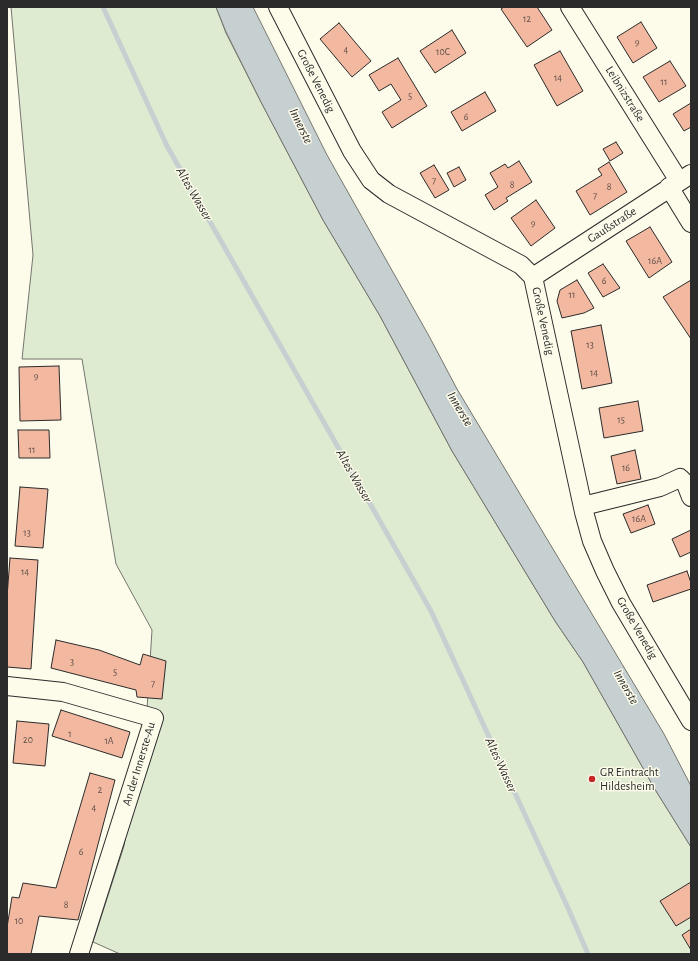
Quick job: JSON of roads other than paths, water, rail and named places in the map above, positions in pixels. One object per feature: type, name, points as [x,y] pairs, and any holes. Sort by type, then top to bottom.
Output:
[{"type":"street","name":"Große Venedig","points":[[278,7],[352,151],[371,180],[389,194],[521,265],[533,277],[592,541],[621,603],[685,697],[691,721]]},
{"type":"street","name":"Leibnizstraße","points":[[570,7],[680,181],[691,223]]},
{"type":"street","name":"Gaußstraße","points":[[533,277],[680,181]]},
{"type":"street","points":[[583,506],[660,487],[680,478],[686,484],[691,496]]},
{"type":"street","name":"An der Innerste-Au","points":[[7,686],[63,692],[154,718],[79,954]]},
{"type":"water","name":"Innerste","points":[[216,7],[253,7],[327,155],[429,336],[457,389],[664,734],[691,786],[691,847],[656,791],[583,662],[555,621],[452,451],[380,316],[323,220],[261,102],[226,32]]},
{"type":"waterway","name":"Altes Wasser","points":[[103,7],[167,146],[431,611],[588,954]]},
{"type":"place","name":"GR Eintracht Hildesheim","points":[[592,779]]}]
